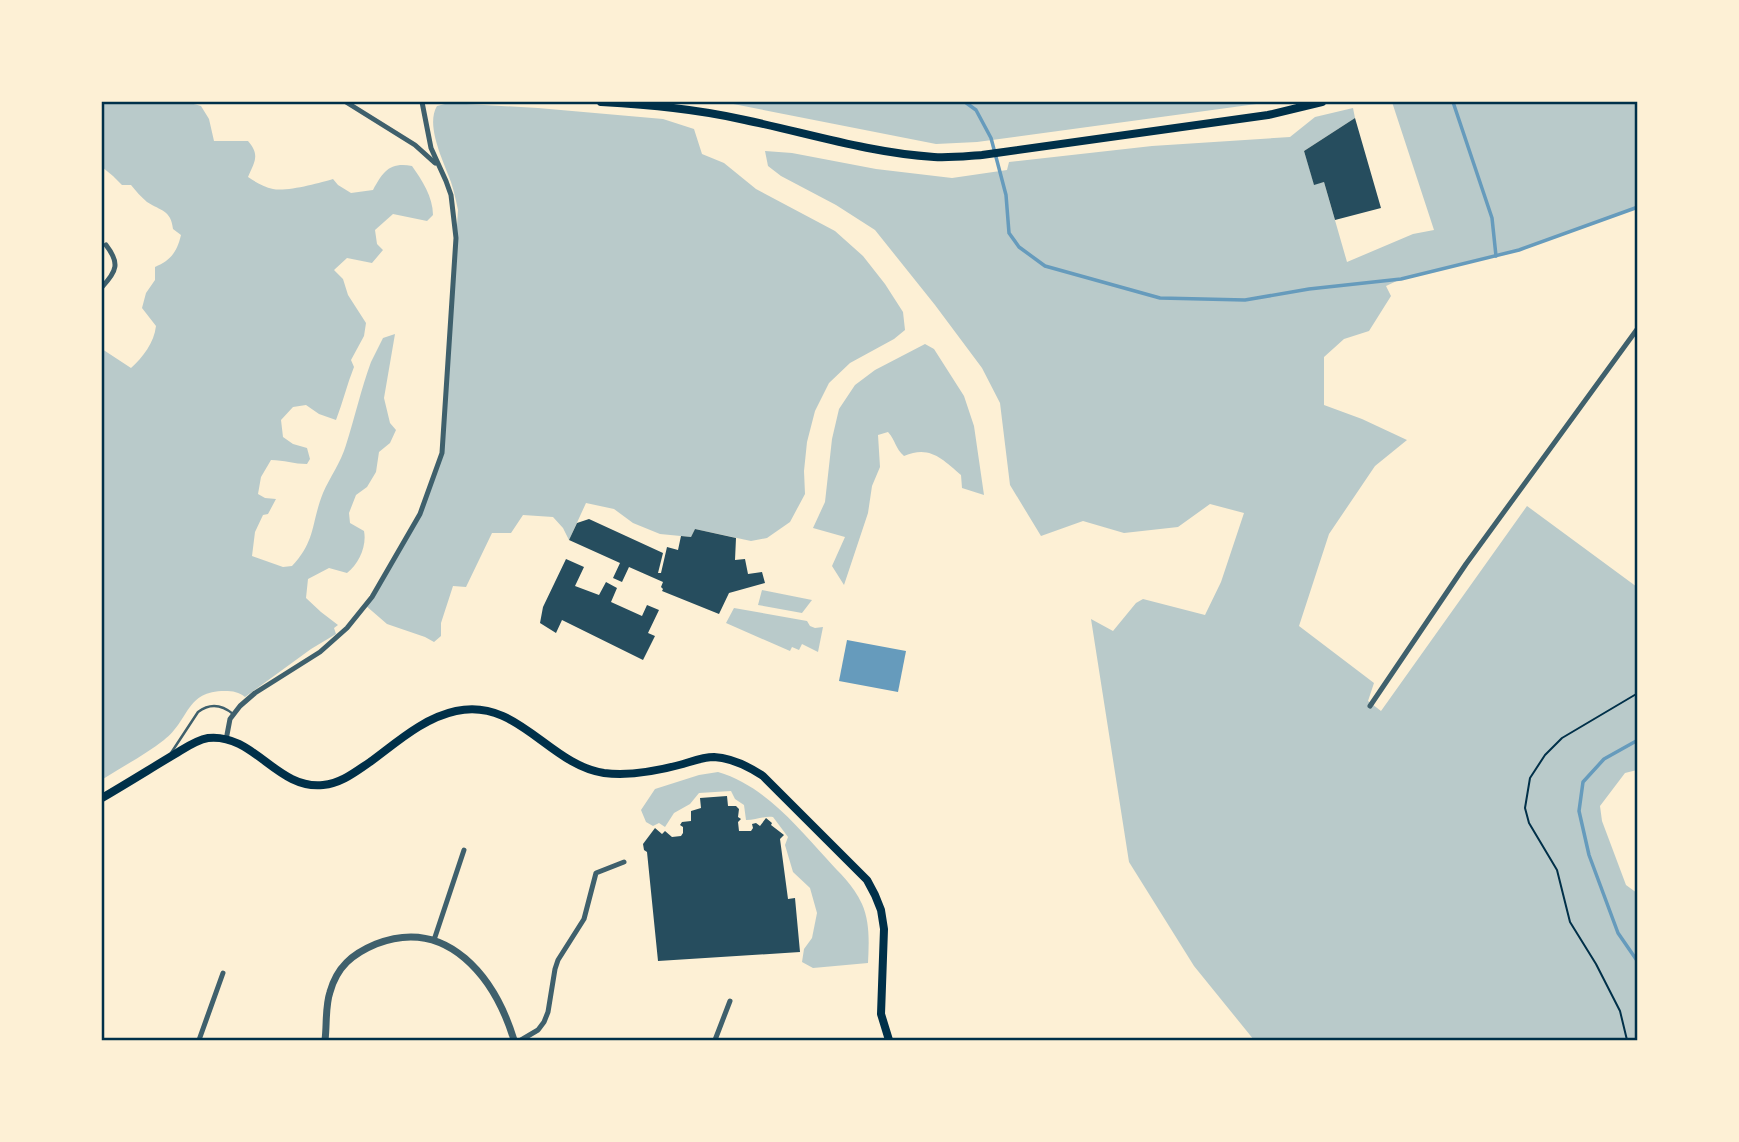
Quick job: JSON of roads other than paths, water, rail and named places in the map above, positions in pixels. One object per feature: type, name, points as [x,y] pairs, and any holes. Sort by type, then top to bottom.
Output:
[{"type":"main road","points":[[601,102],[658,105],[709,113],[841,142],[936,157],[1009,152],[1268,115],[1322,102]]},
{"type":"main road","points":[[102,798],[167,758],[208,738],[226,740],[246,748],[289,779],[309,785],[333,784],[351,775],[428,721],[458,710],[471,709],[502,715],[572,762],[605,773],[647,772],[712,757],[728,759],[746,765],[763,776],[867,880],[881,910],[884,929],[881,1014],[889,1041]]},
{"type":"street","points":[[346,102],[420,148],[443,174]]},
{"type":"street","points":[[226,740],[233,714],[248,699],[320,652],[347,628],[372,597],[419,514],[442,453],[456,238],[452,204],[432,148],[422,102]]},
{"type":"street","points":[[102,287],[113,273],[116,263],[115,256],[106,245]]},
{"type":"street","points":[[1370,706],[1466,564],[1637,328]]},
{"type":"street","points":[[433,940],[464,850]]},
{"type":"street","points":[[522,1041],[544,1023],[558,960],[584,919],[596,873],[624,862]]},
{"type":"street","points":[[325,1041],[329,993],[348,959],[367,948],[402,936],[444,944],[471,963],[498,1001],[514,1041]]},
{"type":"street","points":[[199,1041],[223,972]]},
{"type":"street","points":[[715,1041],[730,1001]]},
{"type":"lane","points":[[167,758],[198,712],[211,705],[226,708],[233,714]]},
{"type":"water","points":[[847,640],[906,651],[898,692],[839,681]]},
{"type":"waterway","points":[[965,102],[976,110],[991,138],[1006,195],[1009,233],[1019,247],[1045,266],[1160,298],[1245,300],[1309,289],[1401,279],[1519,250],[1638,207]]},
{"type":"waterway","points":[[1453,102],[1492,218],[1496,256]]},
{"type":"waterway","points":[[1638,740],[1604,759],[1583,782],[1579,811],[1589,855],[1618,933],[1638,962]]}]
